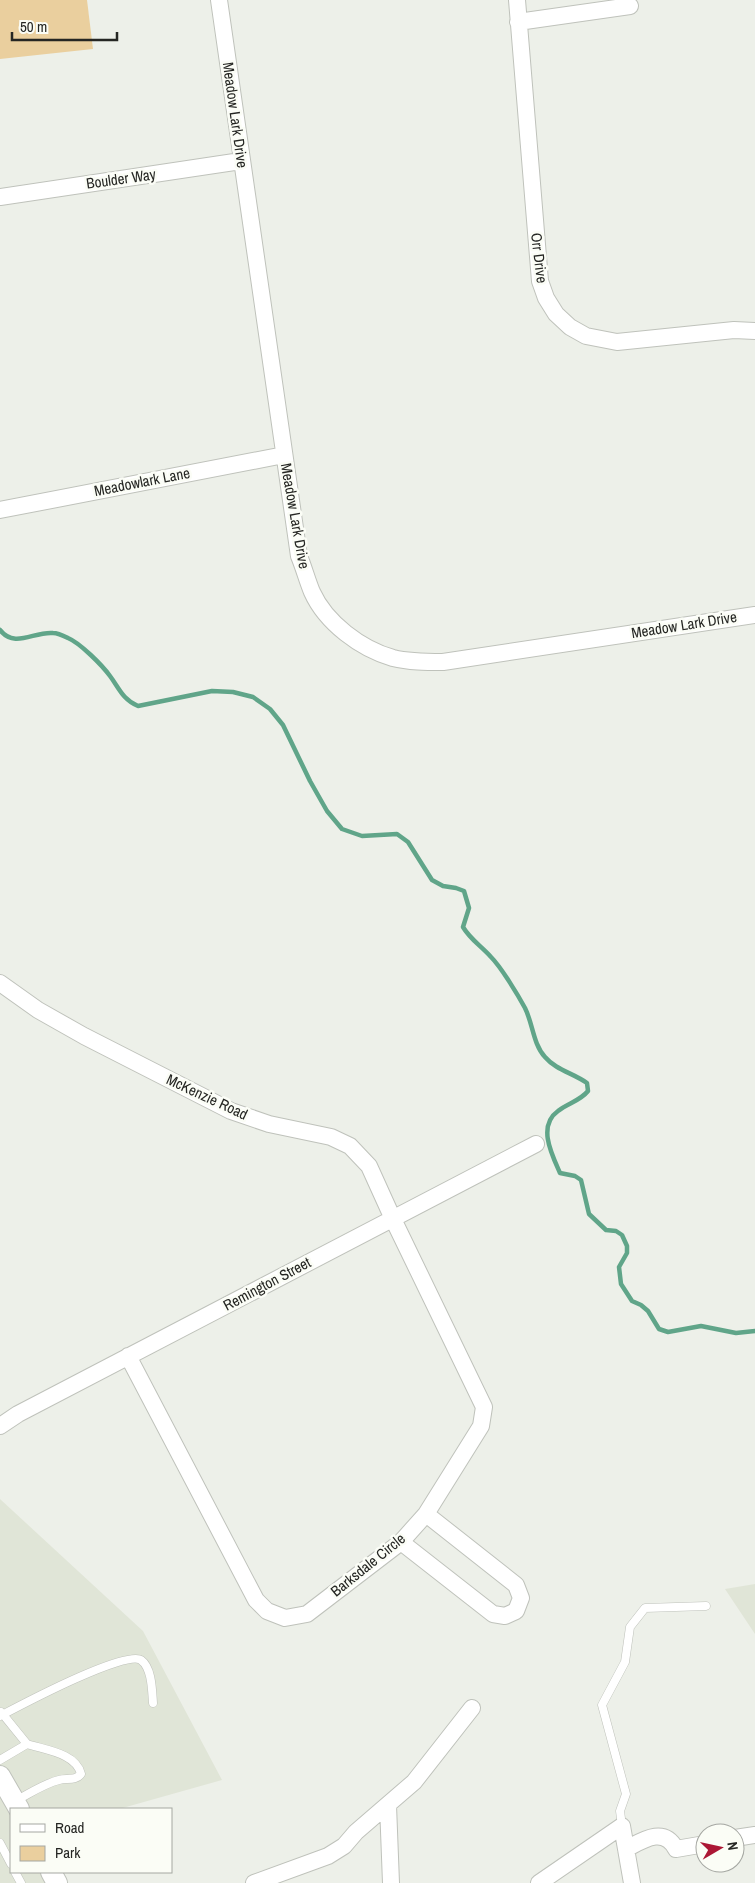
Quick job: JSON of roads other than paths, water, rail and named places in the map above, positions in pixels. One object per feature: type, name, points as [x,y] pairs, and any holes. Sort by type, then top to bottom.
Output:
[{"type":"street","name":"Meadow Lark Drive","points":[[220,0],[241,161],[300,556],[313,594],[327,615],[347,634],[368,648],[393,658],[419,662],[443,662],[755,615]]},
{"type":"street","name":"Orr Drive","points":[[517,0],[540,281],[546,298],[556,314],[570,327],[586,336],[617,342],[734,330],[755,330]]},
{"type":"street","points":[[518,22],[630,6]]},
{"type":"street","name":"Boulder Way","points":[[0,197],[241,161]]},
{"type":"street","name":"Meadowlark Lane","points":[[0,510],[284,455]]},
{"type":"street","name":"McKenzie Road","points":[[0,983],[38,1010],[84,1036],[232,1111],[269,1124],[331,1138],[350,1146],[369,1166],[393,1219]]},
{"type":"street","name":"Remington Street","points":[[0,1426],[18,1414],[128,1356],[536,1144]]},
{"type":"street","name":"Barksdale Circle","points":[[128,1356],[256,1600],[267,1611],[285,1618],[307,1614],[401,1542],[426,1514],[482,1426],[484,1407],[393,1219]]},
{"type":"street","points":[[401,1542],[493,1614],[505,1616],[516,1611],[521,1598],[516,1586],[426,1514]]},
{"type":"street","points":[[254,1883],[328,1856],[344,1846],[356,1832],[414,1782],[472,1708]]},
{"type":"street","points":[[0,1776],[16,1805]]},
{"type":"street","points":[[388,1805],[391,1883]]},
{"type":"street","points":[[539,1883],[622,1826],[632,1883]]},
{"type":"street","points":[[626,1849],[646,1838],[656,1836],[665,1837],[672,1842],[676,1849],[695,1846]]},
{"type":"lane","points":[[622,1826],[620,1812],[626,1794],[602,1705],[625,1662],[630,1627],[645,1608],[706,1606]]},
{"type":"lane","points":[[16,1805],[50,1783],[65,1779],[76,1779],[81,1774],[77,1764],[70,1758],[27,1744],[1,1714],[92,1671],[135,1658],[142,1661],[147,1668],[151,1682],[153,1703]]},
{"type":"lane","points":[[0,1760],[27,1744]]},
{"type":"lane","points":[[0,1844],[10,1862]]},
{"type":"waterway","points":[[0,630],[6,636],[18,639],[53,633],[73,641],[102,666],[125,697],[138,706],[212,691],[233,692],[253,697],[270,709],[283,725],[327,811],[342,829],[362,836],[397,834],[408,842],[432,880],[443,886],[464,891],[469,908],[463,927],[495,962],[514,989],[528,1014],[541,1052],[554,1065],[587,1083],[588,1091],[585,1094],[562,1108],[552,1117],[548,1124],[548,1141],[560,1173],[575,1176],[581,1180],[589,1214],[606,1230],[616,1231],[622,1235],[627,1246],[627,1253],[619,1267],[621,1284],[632,1301],[648,1311],[659,1329],[668,1332],[701,1326],[736,1333],[755,1331]]}]
